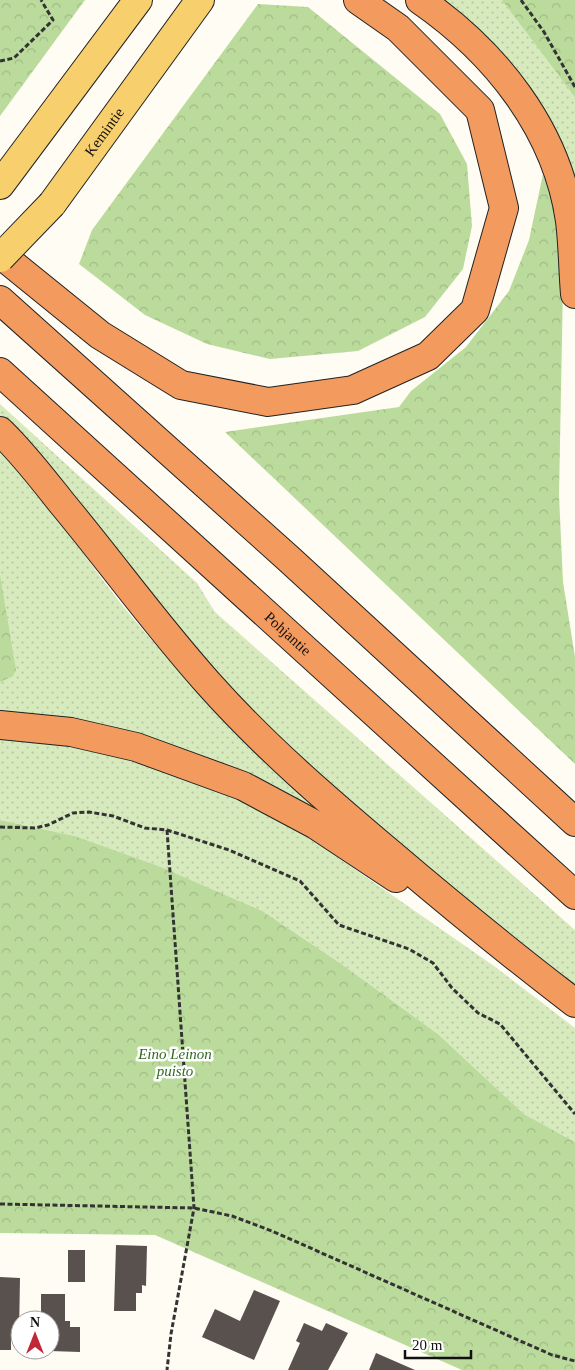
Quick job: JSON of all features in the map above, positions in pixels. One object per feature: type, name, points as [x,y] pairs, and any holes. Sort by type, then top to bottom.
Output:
[{"type":"highway","points":[[0,254],[100,335],[181,385],[268,402],[353,390],[428,356],[475,310],[504,208],[480,110],[398,28],[358,0]]},
{"type":"highway","points":[[420,0],[472,40],[497,67],[516,91],[544,137],[560,178],[570,221],[575,294]]},
{"type":"highway","points":[[0,300],[289,559],[575,822]]},
{"type":"highway","name":"Pohjantie","points":[[0,372],[575,895]]},
{"type":"highway","points":[[0,431],[15,445],[70,512],[157,623],[208,683],[267,746],[331,804],[502,948],[575,1003]]},
{"type":"highway","points":[[0,725],[71,732],[136,747],[243,786],[316,825],[502,948]]},
{"type":"main road","points":[[4,181],[138,0]]},
{"type":"main road","name":"Kemintie","points":[[0,258],[52,204],[200,0]]},
{"type":"path","points":[[0,61],[14,58],[54,20],[41,0]]},
{"type":"path","points":[[521,0],[544,32],[575,87]]},
{"type":"path","points":[[0,827],[35,828],[48,825],[72,812],[89,812],[113,816],[144,828],[167,830],[229,850],[300,881],[339,925],[409,949],[433,963],[452,988],[478,1013],[500,1024],[575,1114]]},
{"type":"path","points":[[167,830],[194,1208],[171,1334],[167,1370]]},
{"type":"path","points":[[0,1204],[194,1208],[232,1216],[272,1231],[552,1355],[575,1361]]},
{"type":"green space","points":[[0,0],[85,0],[0,116]]},
{"type":"green space","points":[[437,0],[575,0],[575,188],[526,84],[506,58]]},
{"type":"green space","points":[[502,0],[575,0],[575,97]]},
{"type":"green space","points":[[258,4],[308,7],[440,114],[467,164],[472,226],[463,269],[425,317],[358,351],[270,359],[207,344],[145,315],[79,264],[92,230]]},
{"type":"green space","points":[[543,174],[556,206],[563,286],[559,495],[563,582],[575,657],[575,764],[225,432],[399,407],[411,391],[466,347],[509,291],[529,240]]},
{"type":"green space","points":[[0,404],[197,583],[215,612],[575,930],[575,985],[340,800],[213,678],[0,421]]},
{"type":"green space","points":[[0,451],[36,490],[115,596],[180,672],[337,825],[0,715]]},
{"type":"green space","points":[[0,575],[16,670],[13,676],[0,682]]},
{"type":"green space","points":[[0,738],[72,746],[133,760],[238,799],[310,838],[494,966],[575,1028],[575,1142],[524,1114],[438,1034],[347,968],[156,865],[75,836],[0,820]]},
{"type":"green space","name":"Eino Leinon puisto","points":[[0,820],[75,836],[156,865],[262,911],[347,968],[438,1034],[524,1114],[575,1142],[575,1370],[462,1370],[155,1235],[0,1233]]},
{"type":"building","points":[[116,1245],[147,1246],[146,1286],[142,1285],[142,1293],[136,1293],[136,1311],[114,1311]]},
{"type":"building","points":[[68,1250],[85,1250],[85,1282],[68,1282]]},
{"type":"building","points":[[0,1277],[20,1278],[19,1310],[10,1310],[10,1350],[0,1350]]},
{"type":"building","points":[[254,1290],[280,1301],[254,1360],[202,1337],[215,1309],[240,1321]]},
{"type":"building","points":[[41,1294],[65,1294],[65,1321],[70,1321],[70,1327],[80,1327],[80,1352],[60,1351],[60,1310],[41,1310]]},
{"type":"building","points":[[304,1323],[322,1331],[326,1323],[348,1333],[328,1370],[288,1370],[300,1343],[296,1341]]},
{"type":"building","points":[[376,1353],[415,1370],[369,1370]]}]
